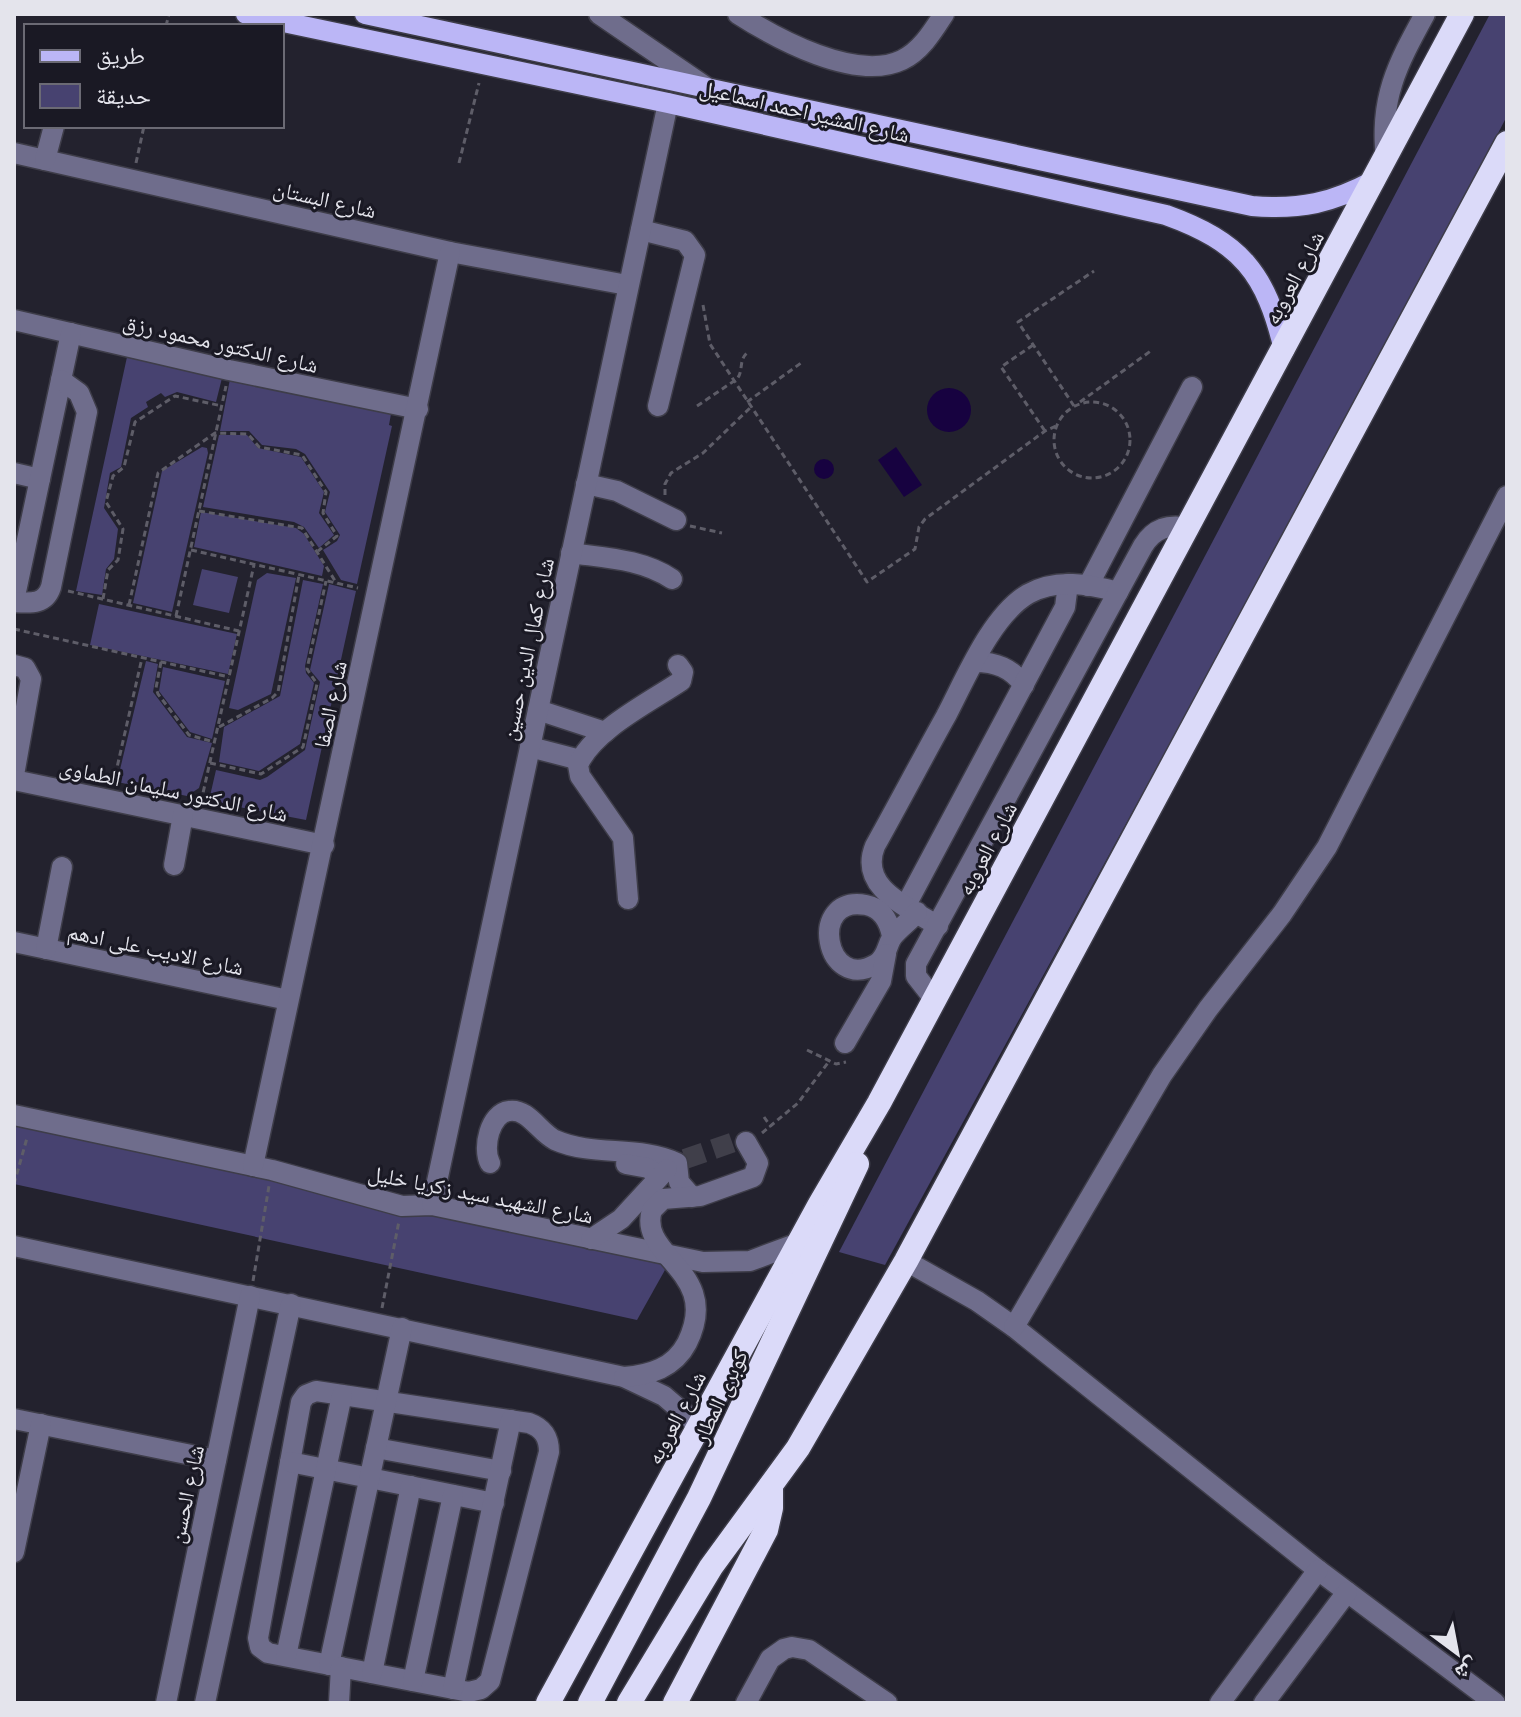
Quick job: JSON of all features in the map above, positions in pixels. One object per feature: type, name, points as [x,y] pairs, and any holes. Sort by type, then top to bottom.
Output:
[{"type":"highway","name":"شارع العروبه","points":[[548,1703],[798,1243],[879,1103],[1462,14]]},
{"type":"highway","points":[[629,1703],[711,1567],[798,1448],[906,1261],[1507,143]]},
{"type":"highway","name":"كوبرى المطار","points":[[590,1703],[699,1498],[849,1184],[879,1103]]},
{"type":"highway","points":[[675,1703],[766,1530],[771,1508],[771,1486]]},
{"type":"main road","name":"شارع المشير احمد اسماعيل","points":[[246,14],[668,103],[1166,215],[1207,233],[1232,249],[1253,270],[1268,295],[1284,350]]},
{"type":"main road","name":"شارع المشير احمد اسماعيل","points":[[377,15],[1252,206],[1284,209],[1316,205],[1347,195],[1380,169]]},
{"type":"main road","points":[[984,175],[991,148]]},
{"type":"street","points":[[599,14],[709,89]]},
{"type":"street","points":[[738,14],[807,51],[858,65],[886,66],[905,58],[925,42],[944,14]]},
{"type":"street","points":[[1380,169],[1389,90],[1396,68],[1425,14]]},
{"type":"street","name":"شارع كمال الدين حسين","points":[[432,1205],[668,103]]},
{"type":"street","points":[[45,160],[53,128]]},
{"type":"street","name":"شارع البستان","points":[[14,153],[450,252],[627,285]]},
{"type":"street","points":[[641,230],[685,241],[695,255],[658,406]]},
{"type":"street","name":"شارع الصفا","points":[[262,1168],[288,1000],[450,252]]},
{"type":"street","name":"شارع الدكتور محمود رزق","points":[[14,320],[229,370],[418,409]]},
{"type":"street","points":[[61,380],[79,393],[87,412],[51,587],[40,601],[14,602],[40,479],[61,380],[71,333]]},
{"type":"street","points":[[870,869],[828,928],[830,950],[845,965],[867,968],[878,963],[911,909],[1065,607],[1192,387]]},
{"type":"street","points":[[14,473],[40,479]]},
{"type":"street","points":[[586,484],[617,491],[676,520]]},
{"type":"street","points":[[1014,1327],[1162,1075],[1208,1009],[1282,914],[1327,847],[1507,496]]},
{"type":"street","points":[[934,999],[918,980],[915,968],[1118,592],[1148,537],[1165,527],[1189,528]]},
{"type":"street","points":[[571,553],[640,563],[672,579]]},
{"type":"street","points":[[938,926],[882,889],[874,880],[870,869],[875,846],[975,662],[1010,608],[1029,594],[1050,585],[1078,585],[1118,592]]},
{"type":"street","points":[[975,662],[1009,670],[1024,685]]},
{"type":"street","points":[[14,665],[25,668],[31,679],[18,726],[14,778]]},
{"type":"street","points":[[628,899],[623,838],[580,776],[580,760],[605,732],[681,681],[683,672],[678,665]]},
{"type":"street","points":[[538,710],[605,732]]},
{"type":"street","points":[[530,747],[580,760]]},
{"type":"street","name":"شارع الدكتور سليمان الطماوى","points":[[14,778],[324,845]]},
{"type":"street","points":[[174,865],[190,816]]},
{"type":"street","points":[[46,949],[62,867]]},
{"type":"street","points":[[841,910],[863,904],[884,915],[890,925],[881,981],[845,1043]]},
{"type":"street","name":"شارع الاديب على ادهم","points":[[15,945],[288,1000]]},
{"type":"street","points":[[856,999],[867,968]]},
{"type":"street","name":"شارع الشهيد سيد زكريا خليل","points":[[23,1117],[262,1168],[402,1206],[432,1205],[703,1262],[730,1263],[770,1256],[798,1243]]},
{"type":"street","points":[[495,1162],[502,1129],[513,1120],[523,1124],[559,1156],[662,1156],[681,1161]]},
{"type":"street","points":[[624,1377],[646,1375],[667,1366],[683,1351],[693,1331],[696,1309],[691,1287],[680,1268],[663,1254],[651,1227],[652,1210],[663,1199],[692,1197],[753,1177],[758,1163],[747,1143]]},
{"type":"street","points":[[600,1155],[640,1166],[659,1176]]},
{"type":"street","points":[[681,1161],[679,1182],[692,1197]]},
{"type":"street","points":[[591,1239],[621,1219],[659,1176],[681,1161]]},
{"type":"street","points":[[14,1246],[624,1377],[664,1396],[700,1427]]},
{"type":"street","points":[[906,1261],[966,1294],[1014,1327],[1318,1570],[1495,1703]]},
{"type":"street","name":"شارع الحسن","points":[[166,1703],[250,1296]]},
{"type":"street","points":[[205,1703],[291,1304]]},
{"type":"street","points":[[339,1703],[335,1666],[369,1478],[402,1328]]},
{"type":"street","points":[[316,1391],[386,1401],[529,1423],[547,1437],[549,1452],[490,1681],[475,1692],[286,1656],[260,1647],[258,1638],[303,1398],[316,1391]]},
{"type":"street","points":[[286,1656],[342,1395]]},
{"type":"street","points":[[14,1419],[216,1460]]},
{"type":"street","points":[[453,1689],[511,1420]]},
{"type":"street","points":[[14,1552],[41,1424]]},
{"type":"street","points":[[376,1448],[501,1471]]},
{"type":"street","points":[[290,1462],[494,1503]]},
{"type":"street","points":[[372,1673],[411,1486]]},
{"type":"street","points":[[413,1681],[453,1495]]},
{"type":"street","points":[[1220,1703],[1318,1570]]},
{"type":"street","points":[[1264,1703],[1347,1592]]},
{"type":"street","points":[[746,1703],[770,1659],[792,1647],[809,1650],[887,1703]]},
{"type":"path","points":[[459,163],[484,64]]},
{"type":"path","points":[[133,178],[144,128]]},
{"type":"path","points":[[1076,406],[1018,322],[1094,271]]},
{"type":"path","points":[[706,293],[702,307],[710,344],[867,582],[915,549],[919,527],[925,519],[1056,426]]},
{"type":"path","points":[[1033,345],[1001,367],[1045,431]]},
{"type":"path","points":[[1076,406],[1097,402],[1115,409],[1122,416],[1130,435],[1130,445],[1122,463],[1107,475],[1097,478],[1077,476],[1061,464],[1054,445],[1056,426],[1061,417],[1152,350]]},
{"type":"path","points":[[697,406],[740,376],[741,361],[748,352]]},
{"type":"path","points":[[747,402],[801,363]]},
{"type":"path","points":[[176,616],[229,370]]},
{"type":"path","points":[[103,599],[108,570],[117,561],[123,529],[106,502],[113,475],[124,467],[135,422],[175,396],[222,406]]},
{"type":"path","points":[[722,533],[676,520],[664,490],[671,473],[703,453],[751,407]]},
{"type":"path","points":[[129,605],[158,473],[215,433],[248,434],[259,447],[304,457],[326,492],[323,513],[337,536],[318,551]]},
{"type":"path","points":[[199,511],[299,527],[318,551],[337,584]]},
{"type":"path","points":[[191,550],[377,593]]},
{"type":"path","points":[[190,816],[210,763],[254,565]]},
{"type":"path","points":[[217,728],[278,692],[299,575]]},
{"type":"path","points":[[210,763],[261,774],[303,747],[317,684],[308,666],[326,581]]},
{"type":"path","points":[[51,587],[239,631]]},
{"type":"path","points":[[14,629],[229,677]]},
{"type":"path","points":[[109,800],[142,658]]},
{"type":"path","points":[[161,662],[156,688],[158,694],[189,735],[214,742]]},
{"type":"path","points":[[747,1143],[798,1103],[830,1060]]},
{"type":"path","points":[[14,1184],[23,1117]]},
{"type":"path","points":[[764,1117],[771,1127]]},
{"type":"path","points":[[250,1296],[262,1168]]},
{"type":"path","points":[[378,1323],[402,1206]]},
{"type":"green space","points":[[1490,14],[1507,14],[1507,116],[1393,335],[885,1265],[839,1252]]},
{"type":"green space","points":[[127,357],[222,378],[216,402],[177,392],[165,397],[161,393],[146,402],[148,407],[131,418],[121,467],[110,473],[104,508],[118,529],[114,559],[106,569],[102,595],[76,591]]},
{"type":"green space","points":[[230,379],[391,414],[389,425],[392,426],[357,584],[341,580],[323,550],[337,541],[340,535],[325,512],[330,492],[305,454],[296,449],[262,445],[249,431],[220,431]]},
{"type":"green space","points":[[219,435],[247,435],[258,448],[301,457],[324,492],[319,513],[334,535],[319,548],[304,527],[294,522],[203,507]]},
{"type":"green space","points":[[202,447],[207,448],[208,453],[172,612],[133,603],[162,471]]},
{"type":"green space","points":[[201,512],[296,528],[304,534],[324,566],[322,576],[194,547]]},
{"type":"green space","points":[[202,569],[238,577],[229,613],[193,605]]},
{"type":"green space","points":[[267,573],[296,578],[271,694],[238,710],[229,708],[257,580]]},
{"type":"green space","points":[[303,580],[323,584],[305,666],[314,683],[300,744],[259,771],[219,762],[224,727],[280,696]]},
{"type":"green space","points":[[329,584],[356,591],[306,820],[223,804],[210,796],[216,770],[260,780],[305,750],[320,682],[310,670]]},
{"type":"green space","points":[[99,604],[237,634],[228,674],[90,645]]},
{"type":"green space","points":[[146,661],[158,664],[153,692],[187,737],[212,743],[199,788],[187,796],[117,782]]},
{"type":"green space","points":[[163,667],[225,681],[212,739],[190,732],[159,691]]},
{"type":"green space","points":[[14,1126],[670,1261],[637,1320],[14,1184]]},
{"type":"shaded area","points":[[949,388],[964,395],[971,410],[964,425],[949,432],[934,425],[927,410],[934,395]]},
{"type":"shaded area","points":[[896,447],[922,485],[904,497],[878,460]]},
{"type":"shaded area","points":[[824,459],[831,462],[834,469],[831,476],[824,479],[817,476],[814,469],[817,462]]},
{"type":"tunnel","points":[[685,1159],[737,1141],[746,1142]]}]
